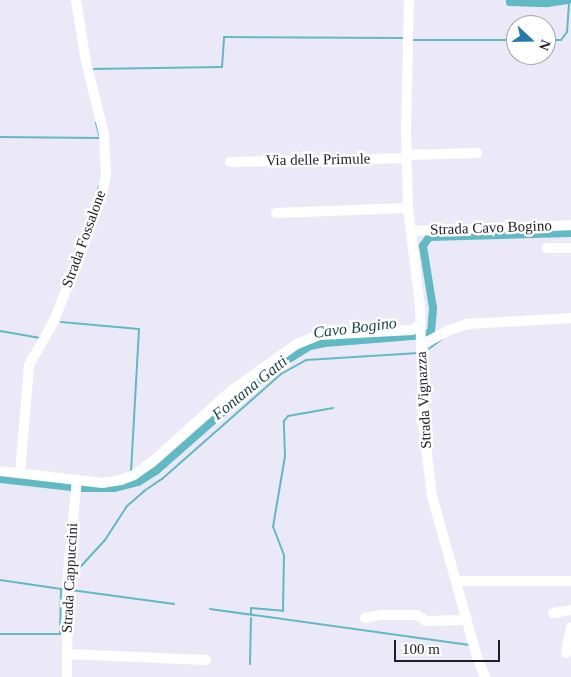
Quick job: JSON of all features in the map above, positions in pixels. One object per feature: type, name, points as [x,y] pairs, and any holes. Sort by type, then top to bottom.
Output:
[{"type":"street","name":"Strada Fossalone","points":[[20,473],[29,365],[54,321],[102,195],[106,174],[104,134],[86,62],[76,0]]},
{"type":"street","name":"Strada Vignazza","points":[[409,0],[408,208],[420,306],[423,423],[432,496],[477,657],[485,677]]},
{"type":"street","name":"Via delle Primule","points":[[230,162],[477,153]]},
{"type":"street","points":[[276,213],[408,208]]},
{"type":"street","name":"Strada Cavo Bogino","points":[[411,231],[571,225]]},
{"type":"street","points":[[547,248],[571,248]]},
{"type":"street","points":[[0,471],[102,483],[121,480],[134,475],[152,462],[232,390],[297,344],[320,335],[412,330],[420,341],[467,324],[571,318]]},
{"type":"street","name":"Strada Cappuccini","points":[[66,677],[68,572],[77,480]]},
{"type":"street","points":[[456,581],[571,581]]},
{"type":"street","points":[[553,613],[571,610]]},
{"type":"street","points":[[365,618],[381,615],[418,615],[426,620],[467,620]]},
{"type":"street","points":[[566,653],[571,627]]},
{"type":"street","points":[[66,654],[206,660]]},
{"type":"waterway","points":[[510,0],[510,2],[547,3],[568,0]]},
{"type":"waterway","points":[[556,40],[561,40],[567,32],[569,0]]},
{"type":"waterway","points":[[91,69],[222,67],[224,37],[403,38]]},
{"type":"waterway","points":[[411,40],[506,40]]},
{"type":"waterway","points":[[0,137],[100,138],[96,123]]},
{"type":"waterway","points":[[96,198],[99,186]]},
{"type":"waterway","name":"Cavo Bogino","points":[[0,479],[80,488],[114,488],[138,482],[157,470],[271,370],[310,346],[325,343],[425,335],[431,332],[433,308],[423,246],[429,237],[571,233]]},
{"type":"waterway","points":[[61,322],[139,329],[131,472]]},
{"type":"waterway","points":[[0,331],[40,338]]},
{"type":"waterway","name":"Fontana Gatti","points":[[426,351],[442,339]]},
{"type":"waterway","name":"Fontana Gatti","points":[[73,575],[105,540],[127,506],[162,479],[281,374],[306,360],[419,353]]},
{"type":"waterway","points":[[251,614],[251,608],[283,611],[284,555],[273,527],[285,456],[284,421],[288,416],[333,408]]},
{"type":"waterway","name":"Fontana Gatti","points":[[0,580],[61,589],[60,634],[0,634]]},
{"type":"waterway","points":[[71,590],[174,604]]},
{"type":"waterway","points":[[210,609],[470,645]]},
{"type":"waterway","points":[[250,664],[251,618]]}]
